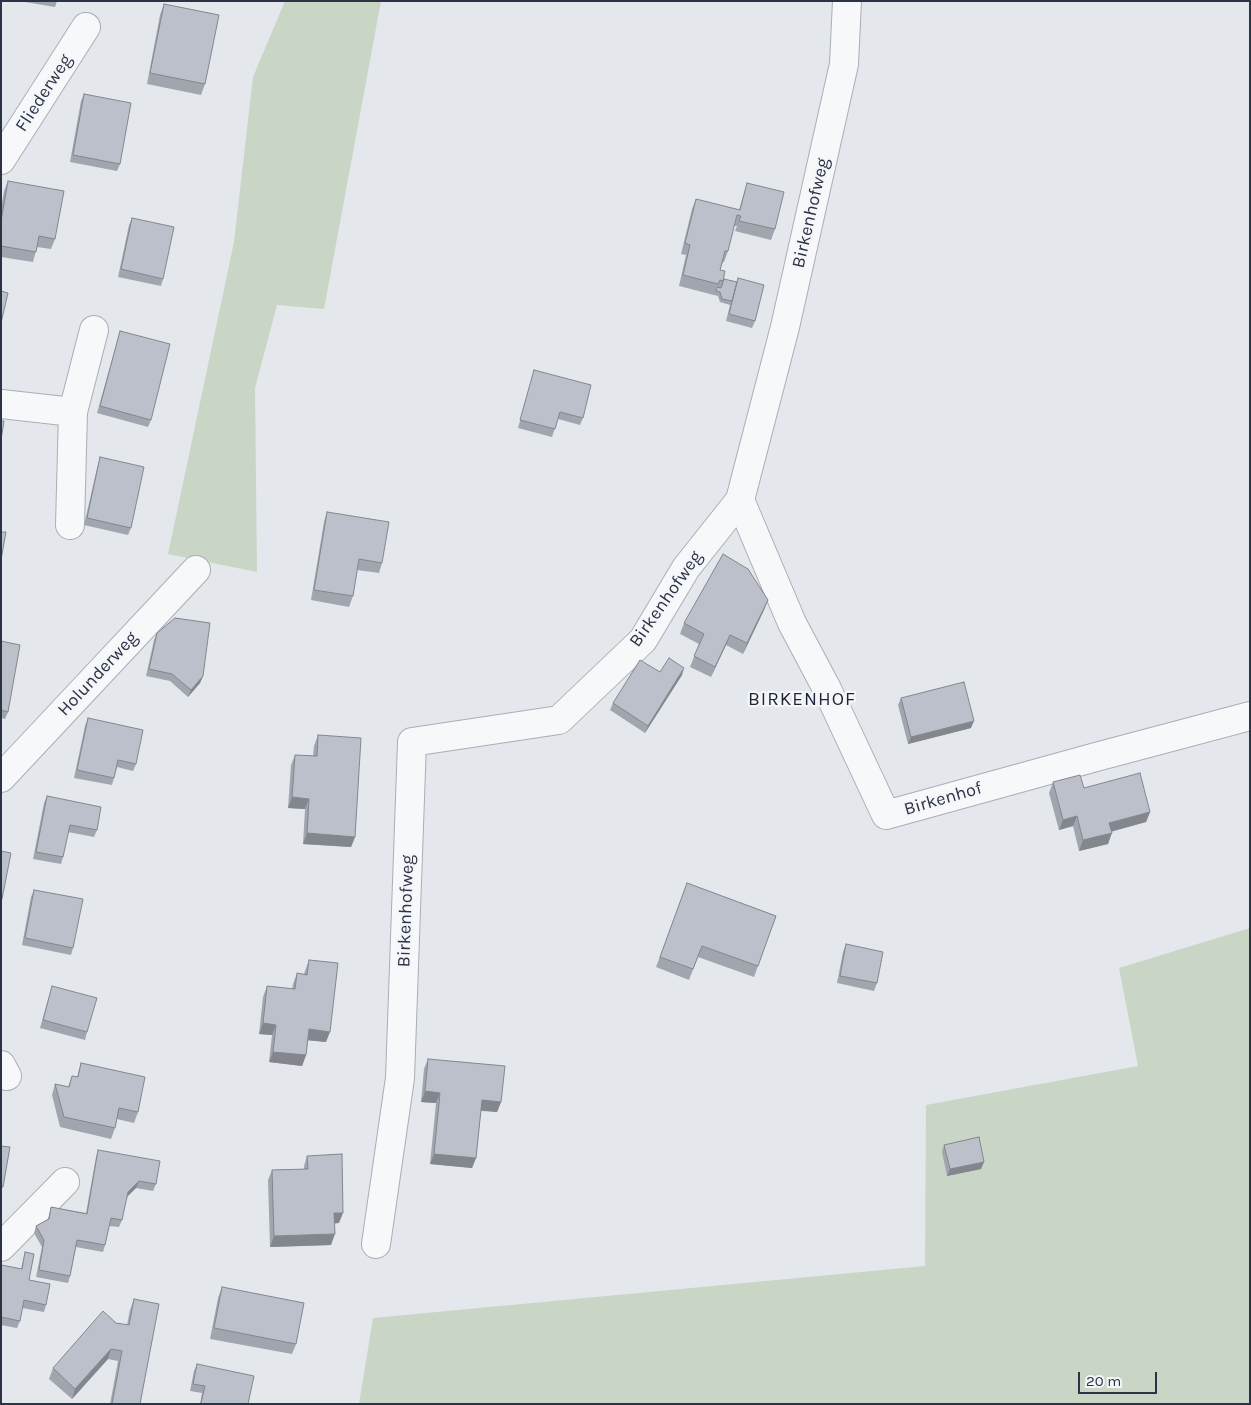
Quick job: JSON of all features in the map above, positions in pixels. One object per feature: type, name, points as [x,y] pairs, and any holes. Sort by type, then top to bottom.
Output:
[{"type":"street","name":"Birkenhofweg","points":[[376,1244],[400,1078],[412,742],[559,720],[643,640],[686,568],[740,500],[785,328],[844,64],[847,1]]},
{"type":"street","name":"Fliederweg","points":[[1,160],[86,27]]},
{"type":"street","points":[[70,525],[73,412],[94,330]]},
{"type":"street","points":[[1,404],[73,412]]},
{"type":"street","name":"Birkenhof","points":[[740,500],[792,623],[827,689],[886,815],[1250,716]]},
{"type":"street","name":"Holunderweg","points":[[1,778],[196,570]]},
{"type":"street","points":[[1,1247],[65,1182]]},
{"type":"green space","points":[[285,1],[381,1],[324,309],[277,305],[255,388],[257,572],[168,554],[234,242],[253,77]]},
{"type":"green space","points":[[1250,928],[1250,1404],[359,1404],[373,1318],[925,1266],[926,1105],[1138,1066],[1119,968]]},
{"type":"building","points":[[164,4],[219,15],[205,84],[150,73]]},
{"type":"building","points":[[84,94],[131,103],[120,164],[73,155]]},
{"type":"building","points":[[8,181],[64,191],[55,239],[39,236],[36,252],[1,246],[1,221]]},
{"type":"building","points":[[747,183],[784,192],[775,229],[739,221],[741,216],[737,215],[728,251],[725,251],[720,270],[725,271],[723,281],[720,280],[718,284],[683,275],[690,245],[685,243],[696,199],[740,210]]},
{"type":"building","points":[[132,218],[174,227],[163,279],[121,269]]},
{"type":"building","points":[[738,278],[764,285],[755,321],[729,314]]},
{"type":"building","points":[[724,279],[737,282],[732,301],[722,299],[720,292],[716,291],[717,287],[721,288]]},
{"type":"building","points":[[1,291],[8,293],[1,323]]},
{"type":"building","points":[[120,331],[170,344],[151,420],[100,406]]},
{"type":"building","points":[[534,370],[591,385],[583,418],[560,412],[555,429],[520,420]]},
{"type":"building","points":[[1,421],[4,421],[1,440]]},
{"type":"building","points":[[100,457],[144,467],[131,528],[87,518]]},
{"type":"building","points":[[327,512],[389,522],[382,563],[359,559],[353,596],[314,590]]},
{"type":"building","points":[[1,532],[6,532],[1,560]]},
{"type":"building","points":[[723,554],[748,569],[768,600],[747,643],[730,635],[715,667],[694,656],[704,634],[684,623]]},
{"type":"building","points":[[175,618],[210,623],[203,676],[191,690],[172,674],[149,669],[157,633]]},
{"type":"building","points":[[1,641],[20,645],[8,712],[1,710]]},
{"type":"building","points":[[669,658],[684,668],[648,726],[613,703],[640,660],[660,672]]},
{"type":"building","points":[[964,682],[974,721],[911,737],[901,698]]},
{"type":"building","points":[[88,718],[143,730],[136,764],[118,760],[114,778],[77,770]]},
{"type":"building","points":[[318,735],[361,738],[355,837],[307,833],[309,799],[292,797],[295,755],[317,756]]},
{"type":"building","points":[[1140,773],[1150,812],[1109,823],[1112,833],[1083,840],[1077,816],[1063,820],[1053,782],[1080,775],[1084,788]]},
{"type":"building","points":[[47,796],[101,807],[97,830],[70,825],[63,857],[36,852]]},
{"type":"building","points":[[1,851],[11,853],[2,899],[1,899]]},
{"type":"building","points":[[687,883],[776,916],[758,966],[702,946],[693,969],[660,957]]},
{"type":"building","points":[[34,890],[83,899],[73,948],[25,938]]},
{"type":"building","points":[[846,944],[883,952],[877,983],[840,976]]},
{"type":"building","points":[[309,960],[338,963],[330,1032],[309,1029],[306,1055],[273,1052],[276,1025],[263,1023],[267,986],[295,989],[297,973],[307,975]]},
{"type":"building","points":[[52,986],[97,998],[87,1032],[43,1020]]},
{"type":"building","points":[[428,1059],[505,1066],[501,1102],[482,1100],[476,1158],[434,1154],[440,1093],[425,1091]]},
{"type":"building","points":[[81,1063],[145,1077],[138,1112],[119,1108],[115,1128],[64,1117],[55,1084],[69,1087],[72,1076],[78,1077]]},
{"type":"building","points":[[979,1137],[984,1162],[950,1169],[944,1145]]},
{"type":"building","points":[[1,1146],[10,1147],[3,1187],[1,1187]]},
{"type":"building","points":[[98,1150],[160,1161],[156,1184],[139,1181],[128,1192],[122,1220],[111,1218],[105,1245],[77,1240],[70,1276],[39,1270],[44,1240],[36,1226],[49,1219],[51,1207],[87,1214]]},
{"type":"building","points":[[342,1154],[343,1213],[334,1213],[335,1234],[274,1236],[272,1170],[308,1169],[307,1156]]},
{"type":"building","points":[[25,1252],[34,1254],[29,1280],[50,1284],[46,1305],[24,1300],[20,1321],[1,1317],[1,1265],[22,1269]]},
{"type":"building","points":[[222,1287],[304,1303],[296,1344],[214,1328]]},
{"type":"building","points":[[134,1299],[159,1304],[140,1404],[112,1404],[122,1351],[111,1349],[75,1389],[53,1368],[103,1311],[116,1323],[129,1325]]},
{"type":"building","points":[[197,1364],[254,1376],[248,1404],[202,1404],[205,1386],[193,1384]]},
{"type":"district","name":"BIRKENHOF","points":[[802,700]]}]
